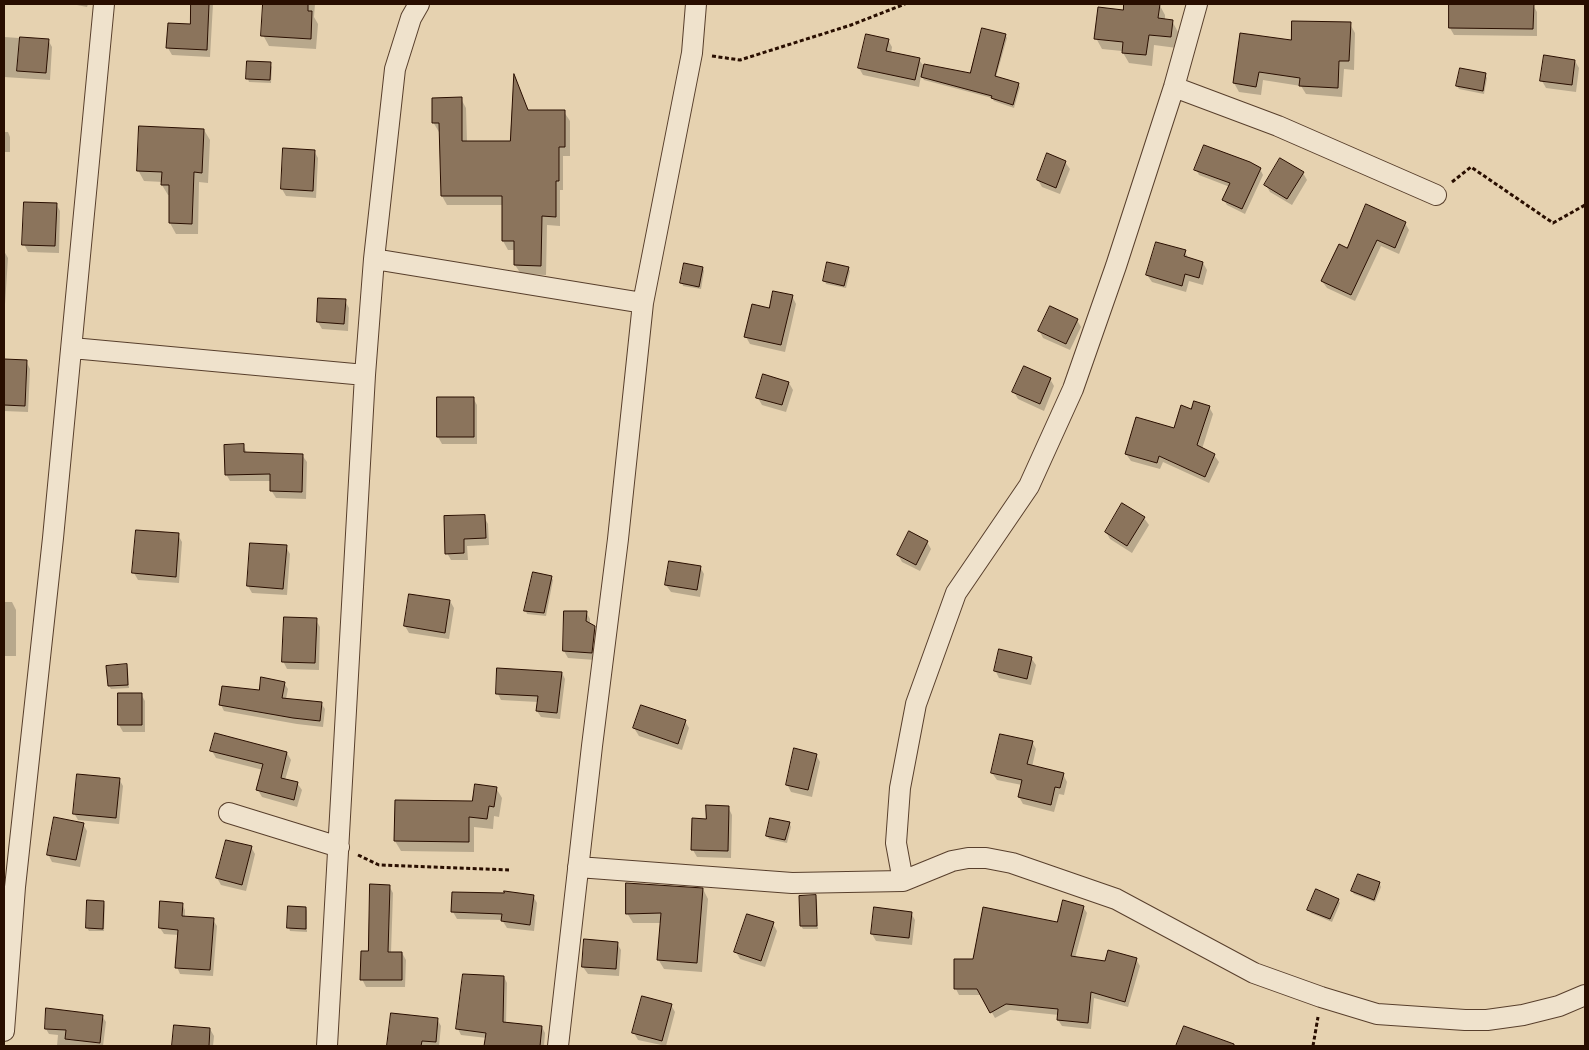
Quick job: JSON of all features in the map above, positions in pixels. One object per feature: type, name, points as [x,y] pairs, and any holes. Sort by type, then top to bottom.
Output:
[{"type":"street","points":[[4,1031],[15,887],[53,538],[104,4]]},
{"type":"street","points":[[327,1046],[365,374],[374,259],[395,69],[411,18],[419,4]]},
{"type":"street","points":[[558,1046],[618,539],[643,303],[692,53],[696,4]]},
{"type":"street","points":[[903,881],[896,843],[900,788],[916,704],[956,594],[1030,486],[1073,389],[1116,266],[1174,87],[1197,4]]},
{"type":"street","points":[[1174,87],[1278,126],[1436,195]]},
{"type":"street","points":[[374,259],[643,303]]},
{"type":"street","points":[[72,348],[365,374]]},
{"type":"street","points":[[229,813],[339,847]]},
{"type":"street","points":[[578,867],[792,883],[903,881],[940,865],[968,858],[986,858],[1012,863],[1116,899],[1254,973],[1377,1014],[1487,1020],[1559,1006],[1585,994]]},
{"type":"path","points":[[692,53],[740,60],[851,25],[905,4]]},
{"type":"path","points":[[1436,195],[1471,167],[1553,224],[1585,205]]},
{"type":"path","points":[[339,847],[379,864],[509,870]]},
{"type":"path","points":[[1313,1046],[1322,997]]},
{"type":"building","points":[[191,4],[209,4],[207,50],[166,48],[168,23],[190,24]]},
{"type":"building","points":[[263,4],[308,4],[308,11],[312,11],[311,39],[261,36]]},
{"type":"building","points":[[1124,4],[1160,4],[1158,18],[1173,20],[1171,37],[1149,35],[1146,55],[1122,53],[1123,42],[1094,39],[1098,7],[1123,10]]},
{"type":"building","points":[[1449,4],[1534,4],[1533,29],[1449,28]]},
{"type":"building","points":[[1292,21],[1351,22],[1349,61],[1339,61],[1338,88],[1299,86],[1300,78],[1259,72],[1256,87],[1233,83],[1240,33],[1291,40]]},
{"type":"building","points":[[982,28],[1006,34],[995,76],[1019,83],[1013,105],[991,98],[992,96],[921,77],[924,64],[970,73]]},
{"type":"building","points":[[866,34],[889,39],[886,51],[920,58],[915,80],[858,68]]},
{"type":"building","points":[[20,37],[49,39],[46,73],[17,71]]},
{"type":"building","points":[[1544,55],[1575,60],[1572,85],[1540,81]]},
{"type":"building","points":[[247,61],[271,62],[270,80],[246,79]]},
{"type":"building","points":[[1460,68],[1486,73],[1483,91],[1456,86]]},
{"type":"building","points":[[514,74],[528,110],[565,110],[565,147],[559,147],[559,181],[556,181],[556,217],[542,216],[541,266],[514,265],[514,241],[502,241],[502,196],[441,196],[439,123],[432,123],[432,98],[462,97],[462,141],[510,141]]},
{"type":"building","points":[[139,126],[204,129],[202,173],[194,172],[192,224],[169,223],[169,185],[161,185],[162,172],[137,171]]},
{"type":"building","points":[[1204,145],[1261,168],[1242,209],[1222,200],[1230,183],[1194,170]]},
{"type":"building","points":[[283,148],[315,150],[313,191],[281,189]]},
{"type":"building","points":[[1047,153],[1066,161],[1056,188],[1037,180]]},
{"type":"building","points":[[1280,158],[1304,172],[1287,199],[1264,185]]},
{"type":"building","points":[[24,202],[57,203],[55,246],[22,245]]},
{"type":"building","points":[[1366,204],[1406,222],[1395,248],[1377,240],[1351,295],[1321,281],[1339,244],[1347,248]]},
{"type":"building","points":[[1156,242],[1186,250],[1184,256],[1203,262],[1199,278],[1185,274],[1182,286],[1146,275]]},
{"type":"building","points":[[827,262],[849,267],[844,286],[823,281]]},
{"type":"building","points":[[684,263],[703,267],[699,287],[680,283]]},
{"type":"building","points":[[773,291],[793,295],[781,345],[744,337],[752,304],[769,308]]},
{"type":"building","points":[[318,298],[346,299],[344,324],[317,322]]},
{"type":"building","points":[[1050,306],[1078,319],[1066,344],[1038,331]]},
{"type":"building","points":[[4,359],[27,360],[25,406],[4,405]]},
{"type":"building","points":[[1024,366],[1051,378],[1040,404],[1012,392]]},
{"type":"building","points":[[763,374],[789,382],[782,405],[756,398]]},
{"type":"building","points":[[437,397],[474,397],[474,437],[437,437]]},
{"type":"building","points":[[1194,401],[1210,406],[1197,445],[1215,454],[1205,477],[1159,456],[1157,463],[1125,454],[1136,417],[1174,428],[1181,405],[1191,409]]},
{"type":"building","points":[[244,444],[244,452],[303,454],[302,492],[270,491],[270,474],[225,475],[224,445]]},
{"type":"building","points":[[1122,503],[1145,517],[1127,546],[1105,532]]},
{"type":"building","points":[[485,515],[486,538],[464,539],[464,553],[445,554],[444,516]]},
{"type":"building","points":[[136,530],[179,533],[176,577],[132,573]]},
{"type":"building","points":[[909,531],[928,541],[916,565],[897,555]]},
{"type":"building","points":[[250,543],[287,545],[283,589],[247,586]]},
{"type":"building","points":[[669,561],[701,566],[697,590],[665,585]]},
{"type":"building","points":[[533,572],[552,576],[544,613],[524,611]]},
{"type":"building","points":[[409,594],[450,600],[445,633],[404,626]]},
{"type":"building","points":[[564,611],[587,611],[586,621],[595,626],[592,653],[563,651]]},
{"type":"building","points":[[284,617],[317,618],[315,663],[282,662]]},
{"type":"building","points":[[999,649],[1032,657],[1027,679],[994,671]]},
{"type":"building","points":[[127,664],[128,685],[108,686],[106,666]]},
{"type":"building","points":[[497,668],[562,672],[557,713],[536,711],[538,696],[496,694]]},
{"type":"building","points":[[261,677],[285,682],[282,698],[322,702],[320,721],[219,705],[222,686],[259,690]]},
{"type":"building","points":[[118,693],[142,693],[142,725],[118,725]]},
{"type":"building","points":[[641,705],[686,720],[678,744],[633,728]]},
{"type":"building","points":[[215,733],[287,752],[281,778],[298,782],[294,800],[256,790],[263,764],[210,751]]},
{"type":"building","points":[[1000,734],[1033,741],[1027,764],[1064,773],[1060,788],[1055,787],[1051,805],[1018,797],[1022,780],[991,773]]},
{"type":"building","points":[[794,748],[817,754],[808,790],[786,785]]},
{"type":"building","points":[[77,774],[120,778],[116,818],[73,814]]},
{"type":"building","points":[[475,784],[497,787],[494,807],[489,806],[487,819],[469,817],[469,842],[394,841],[395,800],[472,801]]},
{"type":"building","points":[[706,805],[729,806],[728,851],[691,850],[692,818],[706,819]]},
{"type":"building","points":[[54,817],[84,823],[76,860],[47,855]]},
{"type":"building","points":[[770,818],[790,822],[785,840],[766,836]]},
{"type":"building","points":[[226,840],[252,846],[242,885],[216,878]]},
{"type":"building","points":[[1358,874],[1380,882],[1374,900],[1351,891]]},
{"type":"building","points":[[626,883],[703,888],[697,963],[657,960],[661,913],[626,914]]},
{"type":"building","points":[[370,884],[390,885],[388,952],[402,952],[402,980],[360,980],[361,951],[368,951]]},
{"type":"building","points":[[1316,889],[1339,899],[1330,919],[1307,910]]},
{"type":"building","points":[[504,891],[534,895],[530,925],[501,921],[502,914],[451,912],[452,892],[504,893]]},
{"type":"building","points":[[816,895],[817,926],[800,926],[799,896]]},
{"type":"building","points":[[87,900],[104,901],[103,929],[86,928]]},
{"type":"building","points":[[1063,900],[1084,906],[1071,956],[1105,961],[1108,950],[1137,958],[1125,1002],[1091,992],[1088,1023],[1057,1020],[1058,1009],[1006,1004],[990,1013],[977,989],[954,989],[954,959],[973,959],[983,907],[1057,922]]},
{"type":"building","points":[[160,901],[183,903],[182,916],[214,918],[210,970],[175,968],[178,930],[159,928]]},
{"type":"building","points":[[288,906],[306,907],[306,929],[287,928]]},
{"type":"building","points":[[874,907],[912,912],[909,938],[871,934]]},
{"type":"building","points":[[747,914],[774,922],[761,961],[734,952]]},
{"type":"building","points":[[584,939],[618,942],[616,969],[582,967]]},
{"type":"building","points":[[463,974],[504,976],[503,1022],[542,1026],[540,1046],[484,1046],[486,1033],[456,1029]]},
{"type":"building","points":[[642,996],[672,1004],[662,1041],[632,1033]]},
{"type":"building","points":[[46,1008],[103,1015],[100,1043],[65,1039],[66,1030],[45,1029]]},
{"type":"building","points":[[391,1013],[438,1018],[436,1042],[422,1041],[421,1046],[387,1046]]},
{"type":"building","points":[[174,1025],[210,1028],[209,1046],[172,1046]]},
{"type":"building","points":[[1184,1026],[1234,1044],[1234,1046],[1176,1046]]}]
